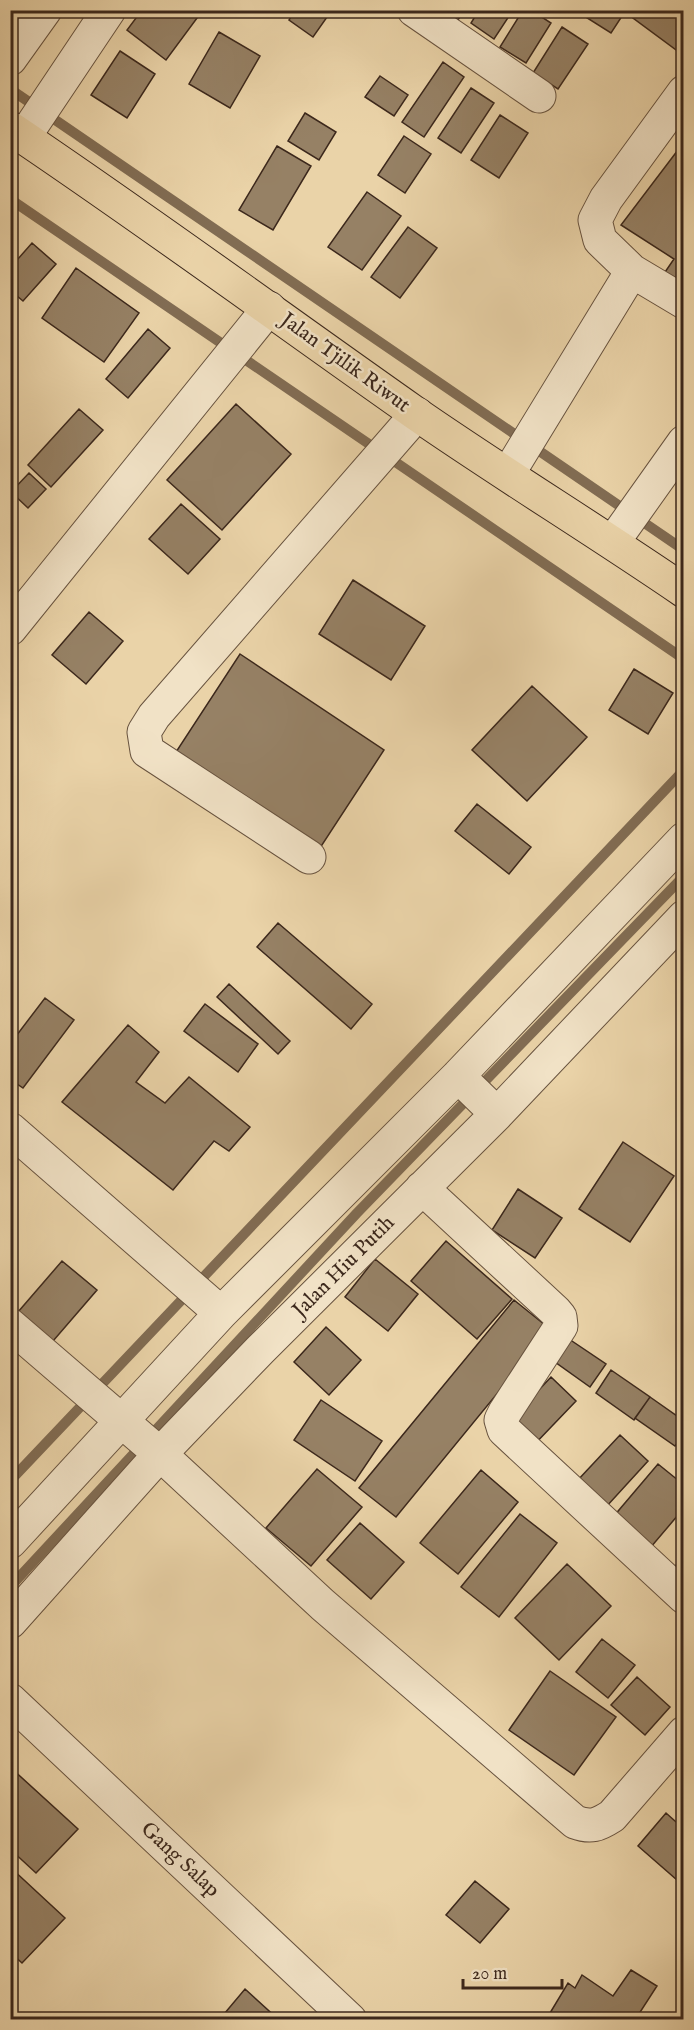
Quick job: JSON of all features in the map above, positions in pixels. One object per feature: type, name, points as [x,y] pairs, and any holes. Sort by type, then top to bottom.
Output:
[{"type":"highway","name":"Jalan Tjilik Riwut","points":[[17,133],[417,414],[684,591]]},
{"type":"street","points":[[10,58],[45,10]]},
{"type":"street","points":[[17,133],[109,10]]},
{"type":"street","points":[[414,10],[539,96]]},
{"type":"street","points":[[684,92],[606,199],[595,220],[600,240],[632,271],[684,302]]},
{"type":"street","points":[[508,474],[632,271]]},
{"type":"street","points":[[10,629],[269,308]]},
{"type":"street","points":[[309,857],[147,751],[144,732],[154,716],[417,414]]},
{"type":"street","points":[[613,542],[684,442]]},
{"type":"street","points":[[10,1542],[221,1313],[458,1076],[684,839]]},
{"type":"street","name":"Jalan Hiu Putih","points":[[10,1622],[160,1454],[497,1114],[684,917]]},
{"type":"street","points":[[458,1076],[497,1114]]},
{"type":"street","points":[[10,1129],[221,1313]]},
{"type":"street","points":[[422,1188],[560,1317],[561,1326],[501,1420],[504,1430],[684,1597]]},
{"type":"street","points":[[10,1325],[160,1454],[323,1605],[575,1822],[588,1827],[599,1825],[612,1816],[684,1732]]},
{"type":"street","name":"Gang Salap","points":[[10,1700],[350,2019]]},
{"type":"building","points":[[142,10],[203,10],[166,60],[127,30]]},
{"type":"building","points":[[295,10],[332,10],[313,37],[289,20]]},
{"type":"building","points":[[443,10],[464,10],[458,20]]},
{"type":"building","points":[[479,10],[513,10],[494,39],[471,23]]},
{"type":"building","points":[[523,10],[531,10],[551,23],[526,63],[500,47]]},
{"type":"building","points":[[587,10],[626,10],[611,33],[584,16]]},
{"type":"building","points":[[639,10],[684,10],[683,55],[633,18]]},
{"type":"building","points":[[562,27],[588,44],[558,89],[533,73]]},
{"type":"building","points":[[219,32],[260,56],[230,108],[189,84]]},
{"type":"building","points":[[120,51],[155,74],[127,118],[91,95]]},
{"type":"building","points":[[443,62],[464,77],[424,137],[402,122]]},
{"type":"building","points":[[380,76],[408,95],[394,116],[365,97]]},
{"type":"building","points":[[471,88],[494,103],[461,153],[438,138]]},
{"type":"building","points":[[305,113],[336,132],[319,160],[288,141]]},
{"type":"building","points":[[500,115],[528,133],[499,178],[471,160]]},
{"type":"building","points":[[404,136],[431,154],[405,193],[378,175]]},
{"type":"building","points":[[684,142],[684,288],[663,275],[674,259],[621,225]]},
{"type":"building","points":[[277,146],[311,166],[273,230],[239,210]]},
{"type":"building","points":[[367,192],[401,216],[362,270],[328,247]]},
{"type":"building","points":[[408,227],[437,248],[400,298],[371,277]]},
{"type":"building","points":[[32,243],[56,264],[23,301],[10,290],[10,268]]},
{"type":"building","points":[[76,268],[139,313],[104,362],[42,318]]},
{"type":"building","points":[[148,329],[170,348],[128,398],[106,379]]},
{"type":"building","points":[[236,404],[291,454],[222,530],[167,480]]},
{"type":"building","points":[[79,409],[103,430],[51,487],[28,465]]},
{"type":"building","points":[[29,473],[46,489],[28,508],[11,492]]},
{"type":"building","points":[[181,504],[220,539],[188,574],[149,539]]},
{"type":"building","points":[[353,580],[425,626],[391,680],[319,634]]},
{"type":"building","points":[[89,612],[123,641],[86,684],[52,655]]},
{"type":"building","points":[[240,654],[384,750],[320,848],[176,752]]},
{"type":"building","points":[[634,669],[673,693],[648,734],[609,710]]},
{"type":"building","points":[[532,686],[587,737],[527,801],[472,750]]},
{"type":"building","points":[[477,804],[531,847],[509,874],[455,831]]},
{"type":"building","points":[[278,923],[372,1004],[351,1029],[257,947]]},
{"type":"building","points":[[229,984],[290,1041],[278,1054],[217,997]]},
{"type":"building","points":[[45,998],[74,1020],[23,1088],[10,1079],[10,1044]]},
{"type":"building","points":[[205,1004],[258,1044],[238,1072],[184,1031]]},
{"type":"building","points":[[128,1025],[159,1052],[136,1082],[165,1103],[189,1077],[250,1127],[229,1151],[214,1141],[173,1190],[62,1102]]},
{"type":"building","points":[[623,1142],[674,1176],[630,1242],[579,1209]]},
{"type":"building","points":[[518,1189],[562,1218],[535,1258],[492,1230]]},
{"type":"building","points":[[446,1241],[512,1299],[477,1339],[411,1281]]},
{"type":"building","points":[[375,1259],[418,1294],[388,1331],[345,1297]]},
{"type":"building","points":[[62,1261],[97,1290],[47,1348],[12,1319]]},
{"type":"building","points":[[514,1300],[550,1329],[396,1517],[359,1488]]},
{"type":"building","points":[[326,1327],[361,1360],[329,1395],[294,1362]]},
{"type":"building","points":[[563,1335],[606,1364],[590,1387],[548,1357]]},
{"type":"building","points":[[611,1370],[650,1397],[634,1420],[596,1393]]},
{"type":"building","points":[[551,1377],[576,1401],[531,1448],[506,1425]]},
{"type":"building","points":[[650,1397],[684,1421],[684,1435],[675,1446],[635,1418]]},
{"type":"building","points":[[321,1400],[382,1441],[355,1481],[294,1440]]},
{"type":"building","points":[[620,1435],[648,1461],[606,1507],[577,1481]]},
{"type":"building","points":[[658,1464],[684,1485],[684,1508],[645,1554],[608,1523]]},
{"type":"building","points":[[317,1469],[362,1507],[311,1566],[266,1528]]},
{"type":"building","points":[[481,1470],[518,1502],[458,1574],[420,1543]]},
{"type":"building","points":[[520,1514],[557,1543],[499,1617],[461,1587]]},
{"type":"building","points":[[360,1523],[404,1562],[371,1599],[327,1560]]},
{"type":"building","points":[[684,1554],[684,1585],[669,1575]]},
{"type":"building","points":[[567,1564],[611,1606],[559,1660],[515,1618]]},
{"type":"building","points":[[602,1639],[635,1665],[608,1698],[576,1672]]},
{"type":"building","points":[[550,1671],[616,1717],[574,1775],[509,1730]]},
{"type":"building","points":[[637,1677],[670,1707],[645,1735],[611,1705]]},
{"type":"building","points":[[10,1767],[78,1829],[36,1873],[10,1849]]},
{"type":"building","points":[[666,1813],[684,1829],[684,1873],[677,1880],[638,1846]]},
{"type":"building","points":[[10,1867],[65,1918],[22,1963],[10,1952]]},
{"type":"building","points":[[475,1881],[509,1909],[480,1943],[446,1915]]},
{"type":"building","points":[[631,1970],[657,1986],[635,2020],[554,2020],[556,2016],[550,2013],[568,1983],[575,1988],[582,1975],[613,1996]]},
{"type":"building","points":[[245,1989],[279,2020],[219,2020]]},
{"type":"waterway","points":[[10,89],[684,550]]},
{"type":"waterway","points":[[10,199],[684,659]]},
{"type":"waterway","points":[[10,1481],[684,770]]},
{"type":"waterway","points":[[10,1587],[357,1213],[684,876]]}]
